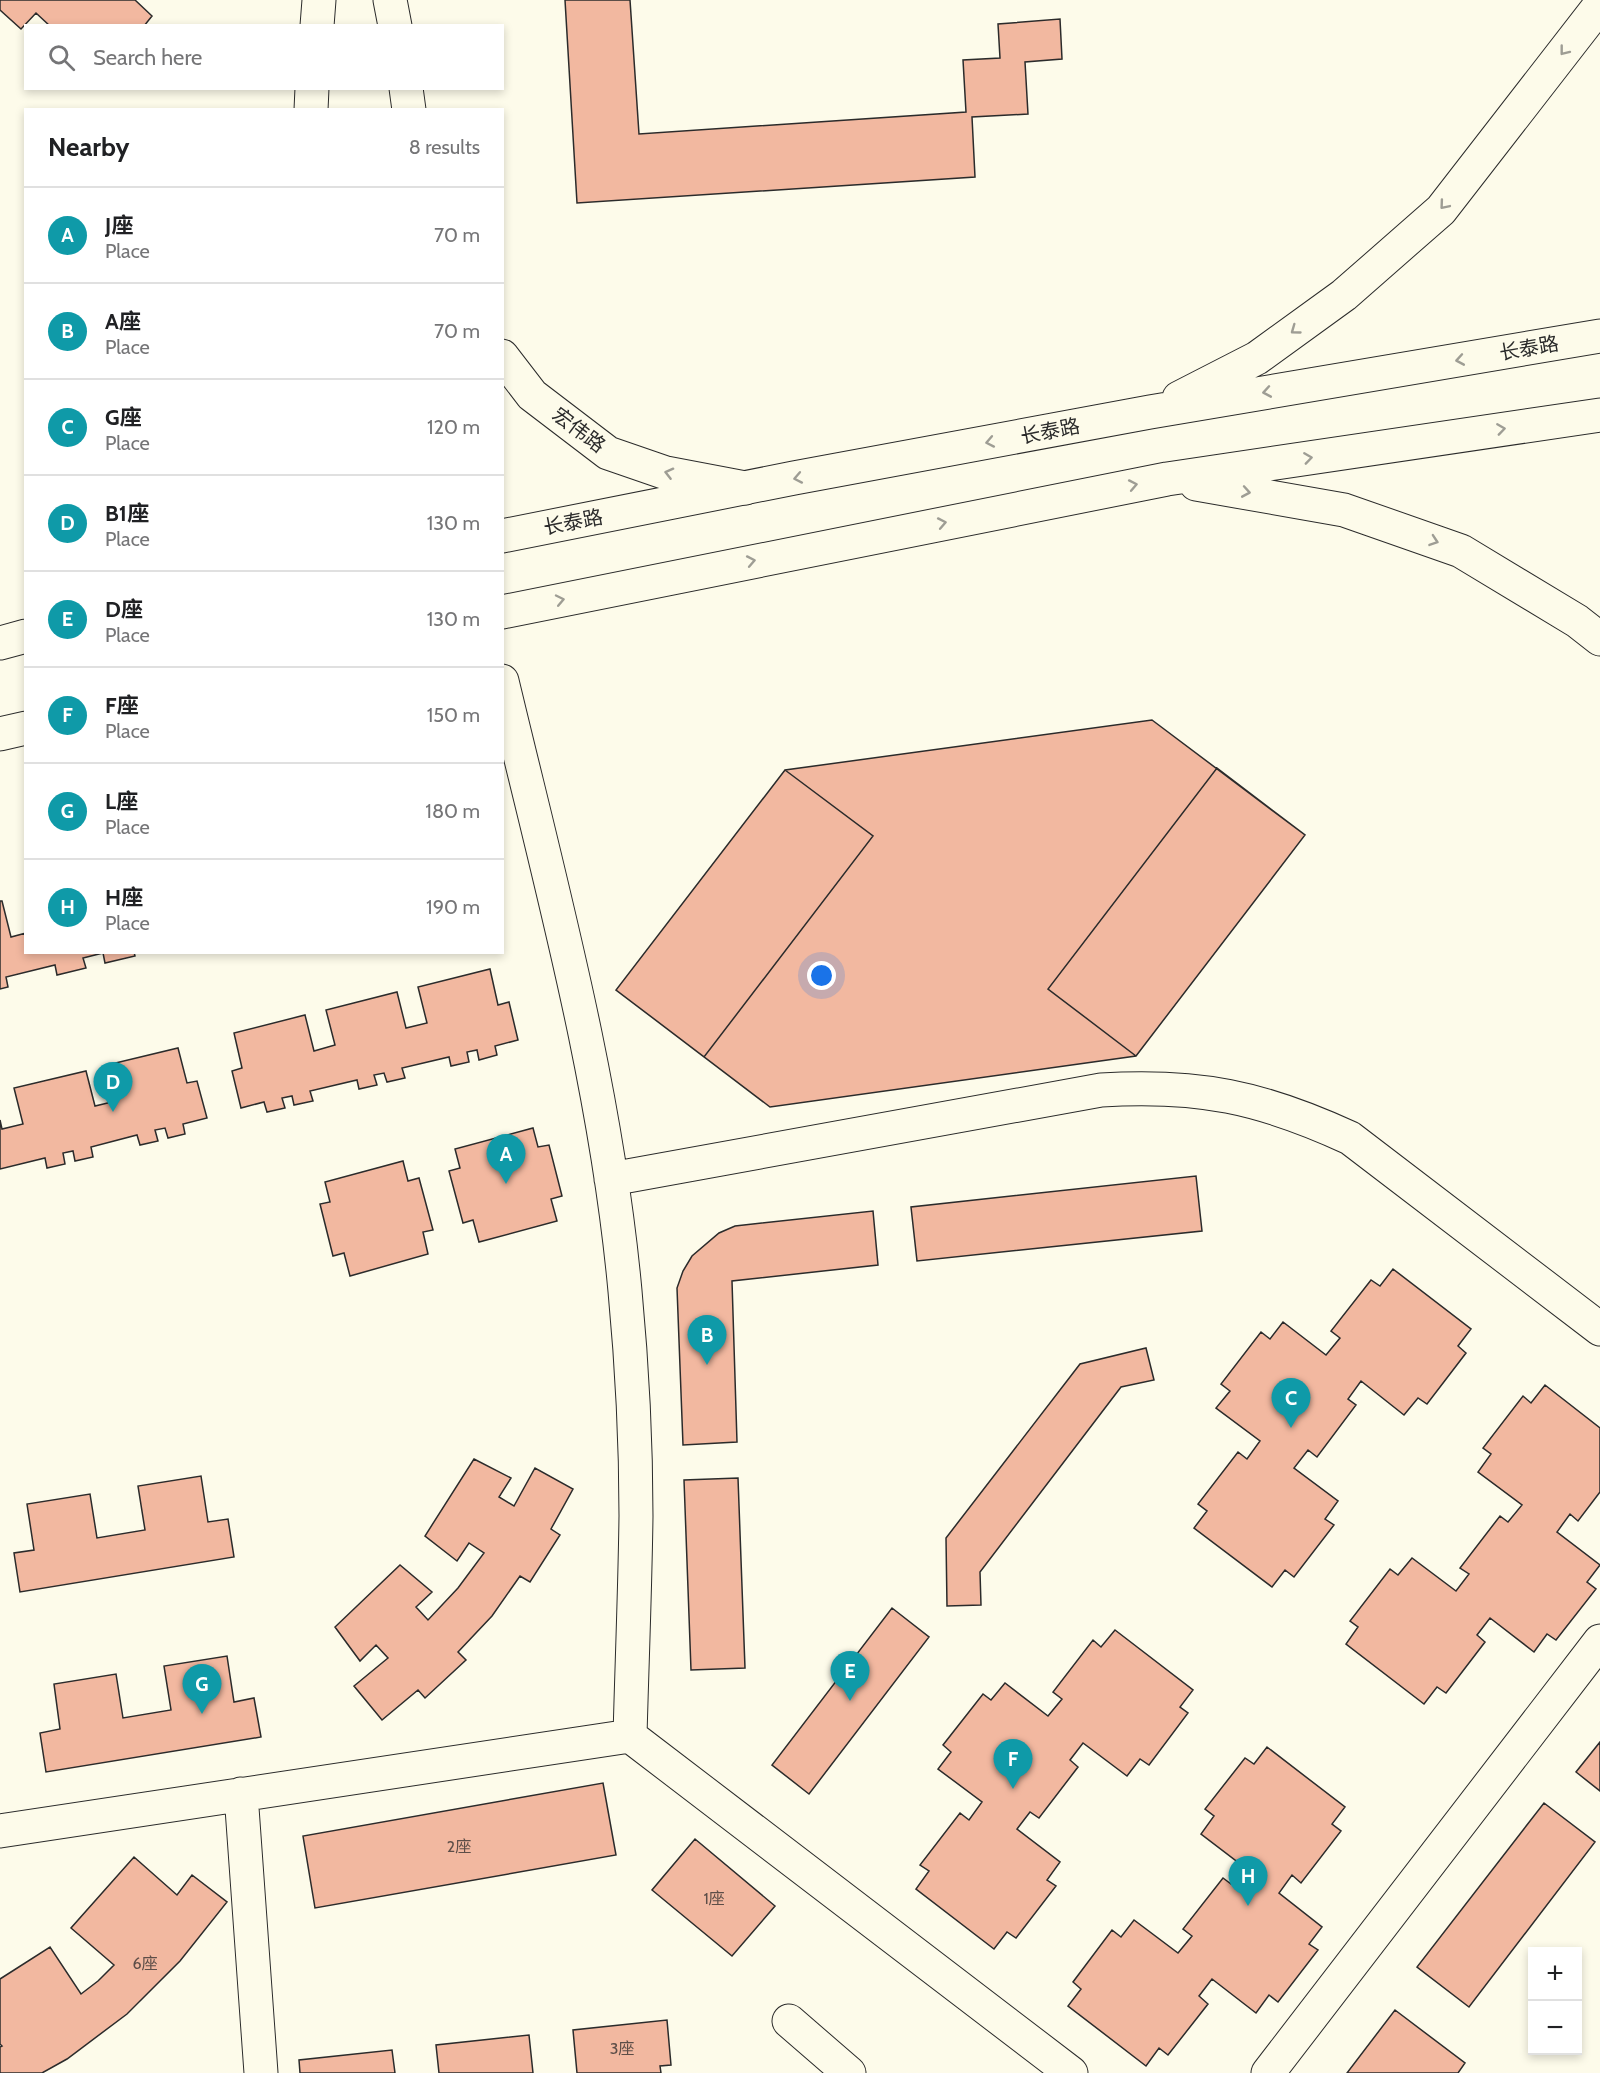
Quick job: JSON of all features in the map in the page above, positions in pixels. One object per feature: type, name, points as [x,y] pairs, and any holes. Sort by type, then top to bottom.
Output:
[{"type":"main road","points":[[317,24],[319,0]]},
{"type":"main road","points":[[390,0],[394,24]]},
{"type":"main road","points":[[1150,412],[1257,358],[1344,295],[1441,210],[1600,5]]},
{"type":"main road","points":[[311,108],[312,90]]},
{"type":"main road","points":[[406,90],[409,108]]},
{"type":"main road","name":"长泰路","points":[[504,536],[1150,412],[1600,336]]},
{"type":"main road","name":"宏伟路","points":[[504,359],[532,395],[608,453],[666,473],[747,488]]},
{"type":"main road","points":[[504,612],[1167,478],[1600,415]]},
{"type":"main road","points":[[1167,478],[1344,510],[1461,551],[1577,621],[1600,639]]},
{"type":"main road","points":[[0,643],[24,637]]},
{"type":"main road","points":[[504,690],[592,1068],[611,1179],[625,1289],[633,1401],[636,1513],[630,1736]]},
{"type":"main road","points":[[0,734],[24,728]]},
{"type":"main road","points":[[611,1179],[1101,1090],[1187,1089],[1229,1095],[1270,1105],[1350,1137],[1600,1329]]},
{"type":"main road","points":[[1268,2073],[1600,1641]]},
{"type":"main road","points":[[0,1831],[630,1736],[1071,2073]]},
{"type":"main road","points":[[241,1794],[261,2073]]},
{"type":"main road","points":[[789,2021],[849,2073]]},
{"type":"building","points":[[0,0],[135,0],[152,16],[146,24],[48,24],[36,13],[21,29],[0,10]]},
{"type":"building","points":[[565,0],[630,0],[639,134],[966,112],[963,60],[1000,58],[998,24],[1060,19],[1062,59],[1025,62],[1028,114],[972,117],[975,177],[577,203]]},
{"type":"building","points":[[1152,720],[1305,835],[1136,1056],[770,1107],[616,990],[785,770]]},
{"type":"building","points":[[1217,768],[1305,835],[1136,1056],[1048,989]]},
{"type":"building","points":[[785,770],[873,836],[704,1057],[616,990]]},
{"type":"building","points":[[0,901],[2,901],[11,937],[24,934],[24,954],[99,954],[83,958],[86,968],[57,975],[55,965],[6,977],[8,987],[0,989]]},
{"type":"building","points":[[103,954],[134,954],[135,956],[105,963]]},
{"type":"building","points":[[490,969],[498,1005],[509,1002],[518,1040],[495,1046],[497,1055],[479,1060],[477,1050],[467,1052],[469,1062],[451,1066],[449,1057],[402,1068],[405,1078],[387,1082],[384,1073],[374,1075],[377,1085],[359,1089],[357,1080],[310,1091],[313,1101],[294,1105],[292,1096],[282,1098],[285,1108],[267,1112],[264,1102],[241,1108],[232,1071],[242,1068],[234,1033],[305,1015],[314,1051],[335,1045],[326,1010],[397,992],[406,1028],[427,1023],[418,987]]},
{"type":"building","points":[[178,1048],[187,1083],[197,1081],[207,1118],[183,1124],[185,1134],[168,1138],[165,1128],[155,1130],[158,1141],[140,1145],[137,1135],[91,1147],[93,1157],[75,1161],[73,1151],[63,1153],[65,1164],[47,1168],[45,1158],[0,1169],[0,1120],[2,1129],[23,1124],[14,1088],[86,1071],[95,1106],[116,1101],[107,1065]]},
{"type":"building","points":[[533,1128],[538,1147],[549,1145],[562,1196],[551,1199],[557,1221],[479,1242],[473,1220],[463,1223],[449,1171],[460,1168],[455,1149]]},
{"type":"building","points":[[403,1161],[408,1181],[419,1178],[433,1230],[423,1232],[428,1254],[350,1276],[344,1253],[333,1256],[320,1204],[330,1202],[325,1182]]},
{"type":"building","points":[[1196,1176],[1202,1231],[917,1261],[911,1207]]},
{"type":"building","points":[[873,1211],[878,1265],[732,1281],[737,1442],[683,1445],[677,1288],[692,1256],[719,1233],[735,1226]]},
{"type":"building","points":[[1393,1269],[1471,1329],[1458,1346],[1466,1353],[1427,1404],[1418,1398],[1404,1415],[1361,1381],[1348,1399],[1356,1405],[1317,1457],[1308,1450],[1294,1468],[1338,1501],[1325,1519],[1334,1525],[1294,1577],[1285,1570],[1272,1587],[1194,1528],[1207,1511],[1198,1504],[1238,1452],[1247,1459],[1260,1441],[1216,1408],[1230,1391],[1221,1384],[1261,1332],[1270,1339],[1283,1322],[1326,1355],[1340,1338],[1331,1331],[1371,1280],[1380,1286]]},
{"type":"building","points":[[1146,1348],[1154,1380],[1121,1387],[980,1572],[981,1605],[947,1606],[946,1538],[1080,1364]]},
{"type":"building","points":[[1545,1385],[1600,1428],[1600,1492],[1578,1521],[1570,1514],[1557,1532],[1600,1565],[1587,1582],[1596,1589],[1556,1640],[1547,1634],[1534,1652],[1490,1618],[1477,1635],[1485,1642],[1446,1693],[1437,1687],[1424,1704],[1346,1644],[1358,1627],[1350,1621],[1390,1569],[1398,1575],[1412,1558],[1456,1591],[1469,1574],[1460,1568],[1500,1516],[1508,1522],[1522,1505],[1478,1472],[1491,1454],[1483,1448],[1523,1396],[1531,1403]]},
{"type":"building","points":[[474,1459],[511,1478],[499,1497],[514,1506],[535,1468],[573,1489],[551,1529],[560,1535],[530,1582],[520,1576],[492,1616],[458,1652],[466,1660],[425,1698],[418,1690],[382,1720],[354,1686],[388,1658],[376,1645],[360,1661],[335,1627],[400,1565],[432,1592],[416,1607],[428,1620],[458,1588],[484,1553],[469,1543],[457,1561],[425,1536]]},
{"type":"building","points":[[201,1476],[208,1522],[228,1519],[234,1557],[20,1592],[14,1553],[34,1550],[27,1504],[90,1494],[97,1538],[145,1530],[138,1486]]},
{"type":"building","points":[[738,1478],[745,1668],[691,1670],[684,1480]]},
{"type":"building","points":[[892,1608],[929,1637],[809,1794],[772,1765]]},
{"type":"building","points":[[1115,1630],[1193,1690],[1180,1707],[1188,1713],[1149,1765],[1140,1759],[1127,1776],[1083,1743],[1070,1760],[1078,1767],[1039,1818],[1030,1812],[1017,1829],[1060,1862],[1047,1880],[1056,1886],[1016,1938],[1007,1932],[994,1949],[916,1889],[929,1871],[920,1865],[960,1813],[969,1820],[982,1802],[938,1769],[951,1752],[943,1745],[983,1694],[991,1700],[1005,1683],[1048,1716],[1062,1699],[1053,1692],[1093,1640],[1101,1647]]},
{"type":"building","points":[[227,1656],[234,1702],[254,1698],[261,1737],[46,1772],[40,1733],[60,1729],[54,1684],[116,1674],[123,1718],[171,1710],[164,1666]]},
{"type":"building","points":[[1600,1742],[1600,1791],[1576,1772]]},
{"type":"building","points":[[1267,1747],[1345,1807],[1332,1824],[1341,1831],[1301,1883],[1292,1875],[1279,1893],[1322,1927],[1309,1944],[1318,1950],[1278,2002],[1269,1995],[1256,2013],[1212,1979],[1199,1996],[1208,2004],[1168,2055],[1159,2048],[1146,2066],[1068,2006],[1081,1989],[1073,1982],[1112,1930],[1121,1937],[1134,1920],[1178,1953],[1192,1936],[1183,1929],[1223,1878],[1231,1884],[1244,1867],[1201,1834],[1214,1816],[1205,1809],[1245,1758],[1254,1764]]},
{"type":"building","points":[[603,1783],[616,1855],[315,1908],[303,1836]]},
{"type":"building","points":[[1544,1803],[1595,1842],[1469,2007],[1417,1967]]},
{"type":"building","points":[[695,1839],[775,1906],[732,1956],[652,1890]]},
{"type":"building","points":[[134,1857],[177,1895],[192,1875],[227,1902],[180,1961],[127,2014],[67,2059],[42,2073],[0,2073],[0,2047],[2,2046],[0,2044],[0,1979],[50,1947],[81,1994],[98,1981],[114,1965],[71,1928]]},
{"type":"building","points":[[1395,2010],[1465,2063],[1458,2073],[1347,2073]]},
{"type":"building","points":[[667,2020],[671,2065],[660,2066],[661,2073],[577,2073],[573,2030]]},
{"type":"building","points":[[529,2035],[533,2073],[439,2073],[436,2045]]},
{"type":"building","points":[[392,2050],[395,2073],[300,2073],[299,2060]]},
{"type":"place","name":"B1座","points":[[113,1112]]},
{"type":"place","name":"J座","points":[[506,1184]]},
{"type":"place","name":"A座","points":[[707,1365]]},
{"type":"place","name":"G座","points":[[1291,1428]]},
{"type":"place","name":"D座","points":[[850,1701]]},
{"type":"place","name":"L座","points":[[202,1714]]},
{"type":"place","name":"F座","points":[[1013,1789]]},
{"type":"place","name":"H座","points":[[1248,1906]]}]
